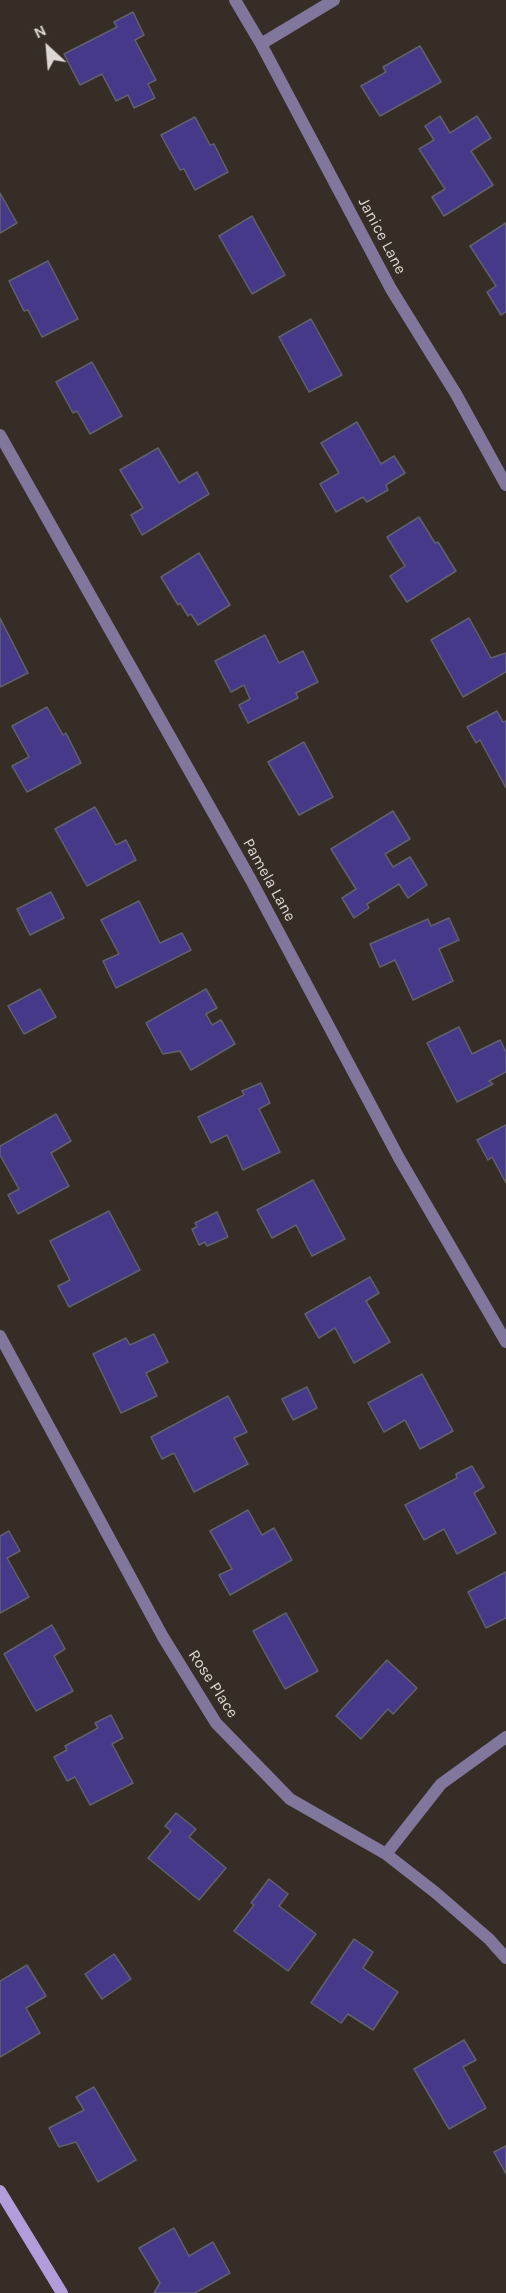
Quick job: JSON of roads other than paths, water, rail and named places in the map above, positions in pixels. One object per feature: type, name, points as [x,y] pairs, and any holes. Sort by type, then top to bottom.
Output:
[{"type":"street","name":"Janice Lane","points":[[235,0],[261,44],[391,289],[456,394],[506,485]]},
{"type":"street","points":[[261,44],[334,0]]},
{"type":"street","name":"Pamela Lane","points":[[0,435],[251,880],[399,1158],[506,1342]]},
{"type":"street","name":"Rose Place","points":[[0,1336],[163,1637],[216,1723],[290,1799],[386,1854],[489,1939],[506,1958]]},
{"type":"street","points":[[386,1854],[441,1784],[506,1737]]},
{"type":"street","points":[[0,2191],[62,2293]]}]
